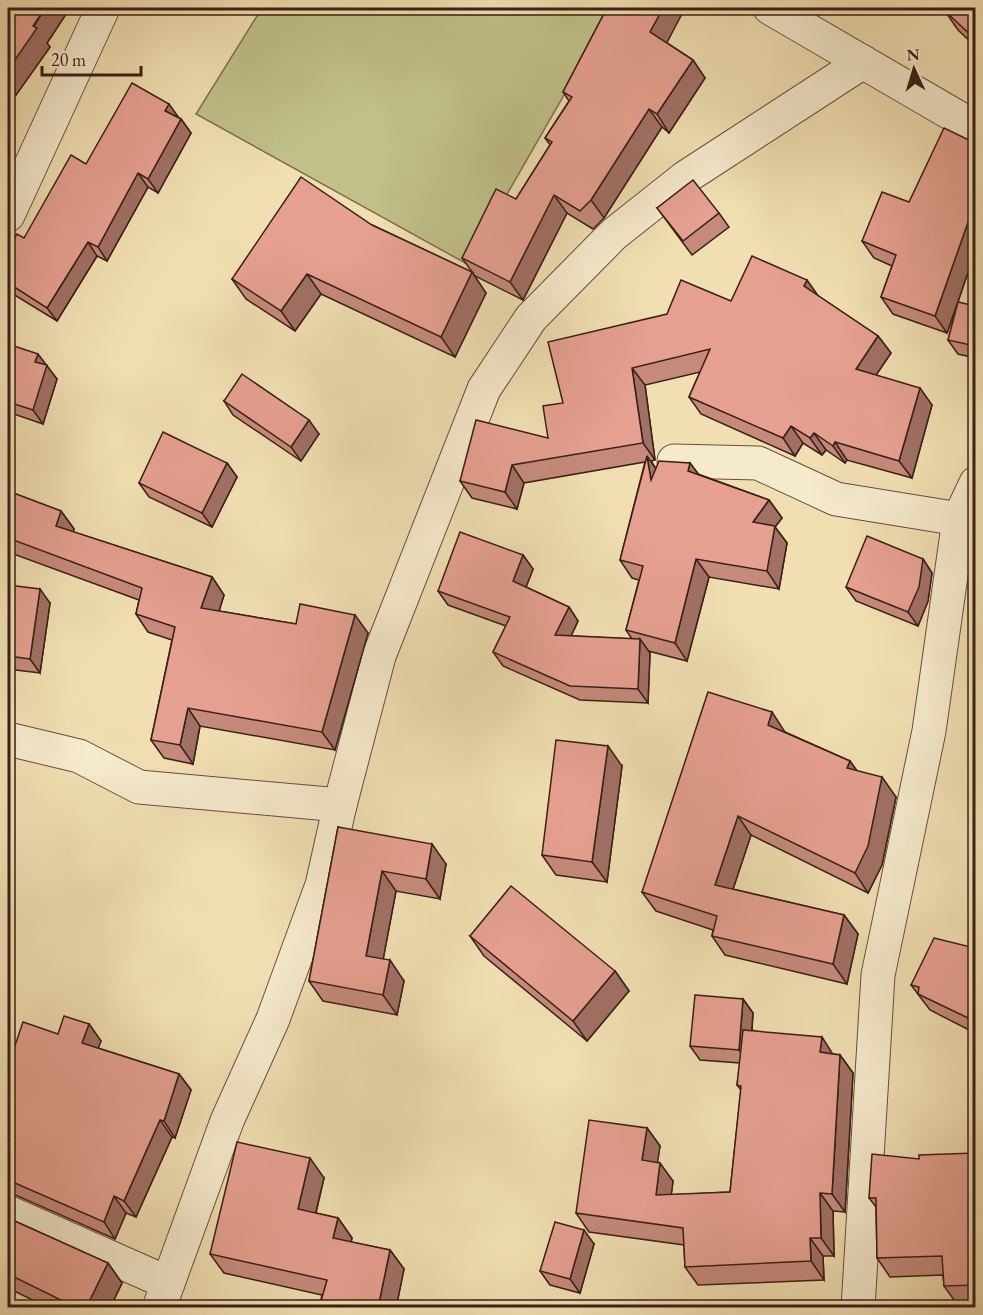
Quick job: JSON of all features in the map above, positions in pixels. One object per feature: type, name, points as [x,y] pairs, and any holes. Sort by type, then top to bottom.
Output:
[{"type":"street","points":[[8,215],[103,8]]},
{"type":"street","points":[[770,8],[975,128]]},
{"type":"street","points":[[8,1212],[164,1295],[226,1121],[273,1019],[318,896],[379,656],[484,389],[531,318],[614,234],[686,177],[863,62]]},
{"type":"street","points":[[674,461],[758,463],[836,499],[959,519]]},
{"type":"street","points":[[858,1308],[878,975],[929,731],[959,519],[975,483]]},
{"type":"street","points":[[8,739],[78,756],[139,787],[340,805]]},
{"type":"green space","points":[[262,8],[614,8],[467,264],[196,114]]},
{"type":"building","points":[[8,8],[45,8],[33,26],[37,28],[8,70]]},
{"type":"building","points":[[607,8],[663,8],[650,32],[693,60],[657,114],[649,109],[591,200],[580,211],[554,195],[510,282],[462,258],[496,189],[516,199],[552,142],[545,138],[572,97],[563,92]]},
{"type":"building","points":[[948,8],[975,8],[975,39],[945,11]]},
{"type":"building","points":[[132,83],[169,104],[165,111],[181,119],[148,179],[138,173],[98,247],[88,242],[47,308],[8,283],[8,250],[17,234],[24,238],[71,155],[86,164]]},
{"type":"building","points":[[944,128],[975,143],[975,209],[973,208],[935,316],[881,297],[896,255],[862,241],[882,192],[909,202]]},
{"type":"building","points":[[301,177],[372,225],[472,272],[441,337],[307,274],[281,311],[232,279]]},
{"type":"building","points":[[693,180],[719,213],[683,241],[657,208]]},
{"type":"building","points":[[752,256],[807,280],[804,286],[878,336],[856,369],[920,388],[899,461],[835,442],[833,446],[814,433],[810,438],[791,426],[783,438],[689,397],[710,349],[632,368],[643,443],[512,465],[505,492],[460,481],[476,420],[548,438],[543,406],[563,403],[548,342],[667,314],[681,280],[731,301]]},
{"type":"building","points":[[958,302],[975,306],[975,346],[948,340]]},
{"type":"building","points":[[8,344],[38,354],[35,362],[47,365],[33,410],[8,402]]},
{"type":"building","points":[[242,374],[309,420],[291,447],[224,401]]},
{"type":"building","points":[[163,432],[227,463],[202,513],[139,483]]},
{"type":"building","points":[[647,456],[651,480],[659,461],[690,463],[688,471],[769,500],[753,522],[775,526],[767,571],[696,559],[675,643],[626,630],[643,566],[620,560]]},
{"type":"building","points":[[8,491],[61,511],[56,526],[212,577],[201,608],[296,624],[300,604],[355,615],[322,732],[188,708],[180,745],[151,740],[175,627],[136,614],[142,588],[8,538]]},
{"type":"building","points":[[460,532],[523,555],[513,581],[569,607],[555,635],[640,639],[638,689],[570,686],[493,652],[510,617],[438,591]]},
{"type":"building","points":[[867,536],[923,559],[919,587],[908,612],[846,587]]},
{"type":"building","points":[[8,585],[40,589],[30,659],[8,656]]},
{"type":"building","points":[[708,692],[772,712],[768,725],[850,761],[847,768],[882,777],[868,846],[855,873],[738,816],[715,885],[844,915],[833,964],[712,936],[717,916],[642,892]]},
{"type":"building","points":[[556,740],[608,746],[592,862],[542,855]]},
{"type":"building","points":[[338,827],[432,844],[426,879],[382,871],[366,956],[390,960],[383,995],[309,981]]},
{"type":"building","points":[[511,886],[615,971],[573,1021],[470,936]]},
{"type":"building","points":[[934,938],[975,948],[975,1015],[970,1013],[968,1018],[918,994],[919,987],[911,985]]},
{"type":"building","points":[[695,995],[743,999],[739,1050],[690,1046]]},
{"type":"building","points":[[64,1016],[89,1024],[82,1043],[179,1074],[164,1121],[160,1120],[124,1201],[114,1196],[104,1222],[8,1180],[8,1163],[15,1143],[8,1140],[8,1066],[23,1022],[58,1034]]},
{"type":"building","points":[[743,1030],[822,1037],[820,1052],[840,1055],[832,1194],[820,1193],[821,1238],[810,1238],[811,1261],[685,1267],[683,1228],[576,1213],[589,1120],[647,1128],[642,1160],[660,1163],[656,1195],[730,1192],[741,1086],[737,1085]]},
{"type":"building","points":[[237,1142],[310,1158],[298,1209],[338,1218],[333,1238],[390,1250],[378,1308],[319,1308],[327,1280],[210,1254]]},
{"type":"building","points":[[975,1153],[975,1285],[944,1286],[942,1256],[877,1258],[876,1198],[869,1198],[872,1154],[919,1159],[919,1155]]},
{"type":"building","points":[[8,1218],[108,1263],[86,1308],[77,1308],[8,1274]]},
{"type":"building","points":[[555,1222],[584,1230],[570,1279],[540,1271]]}]
